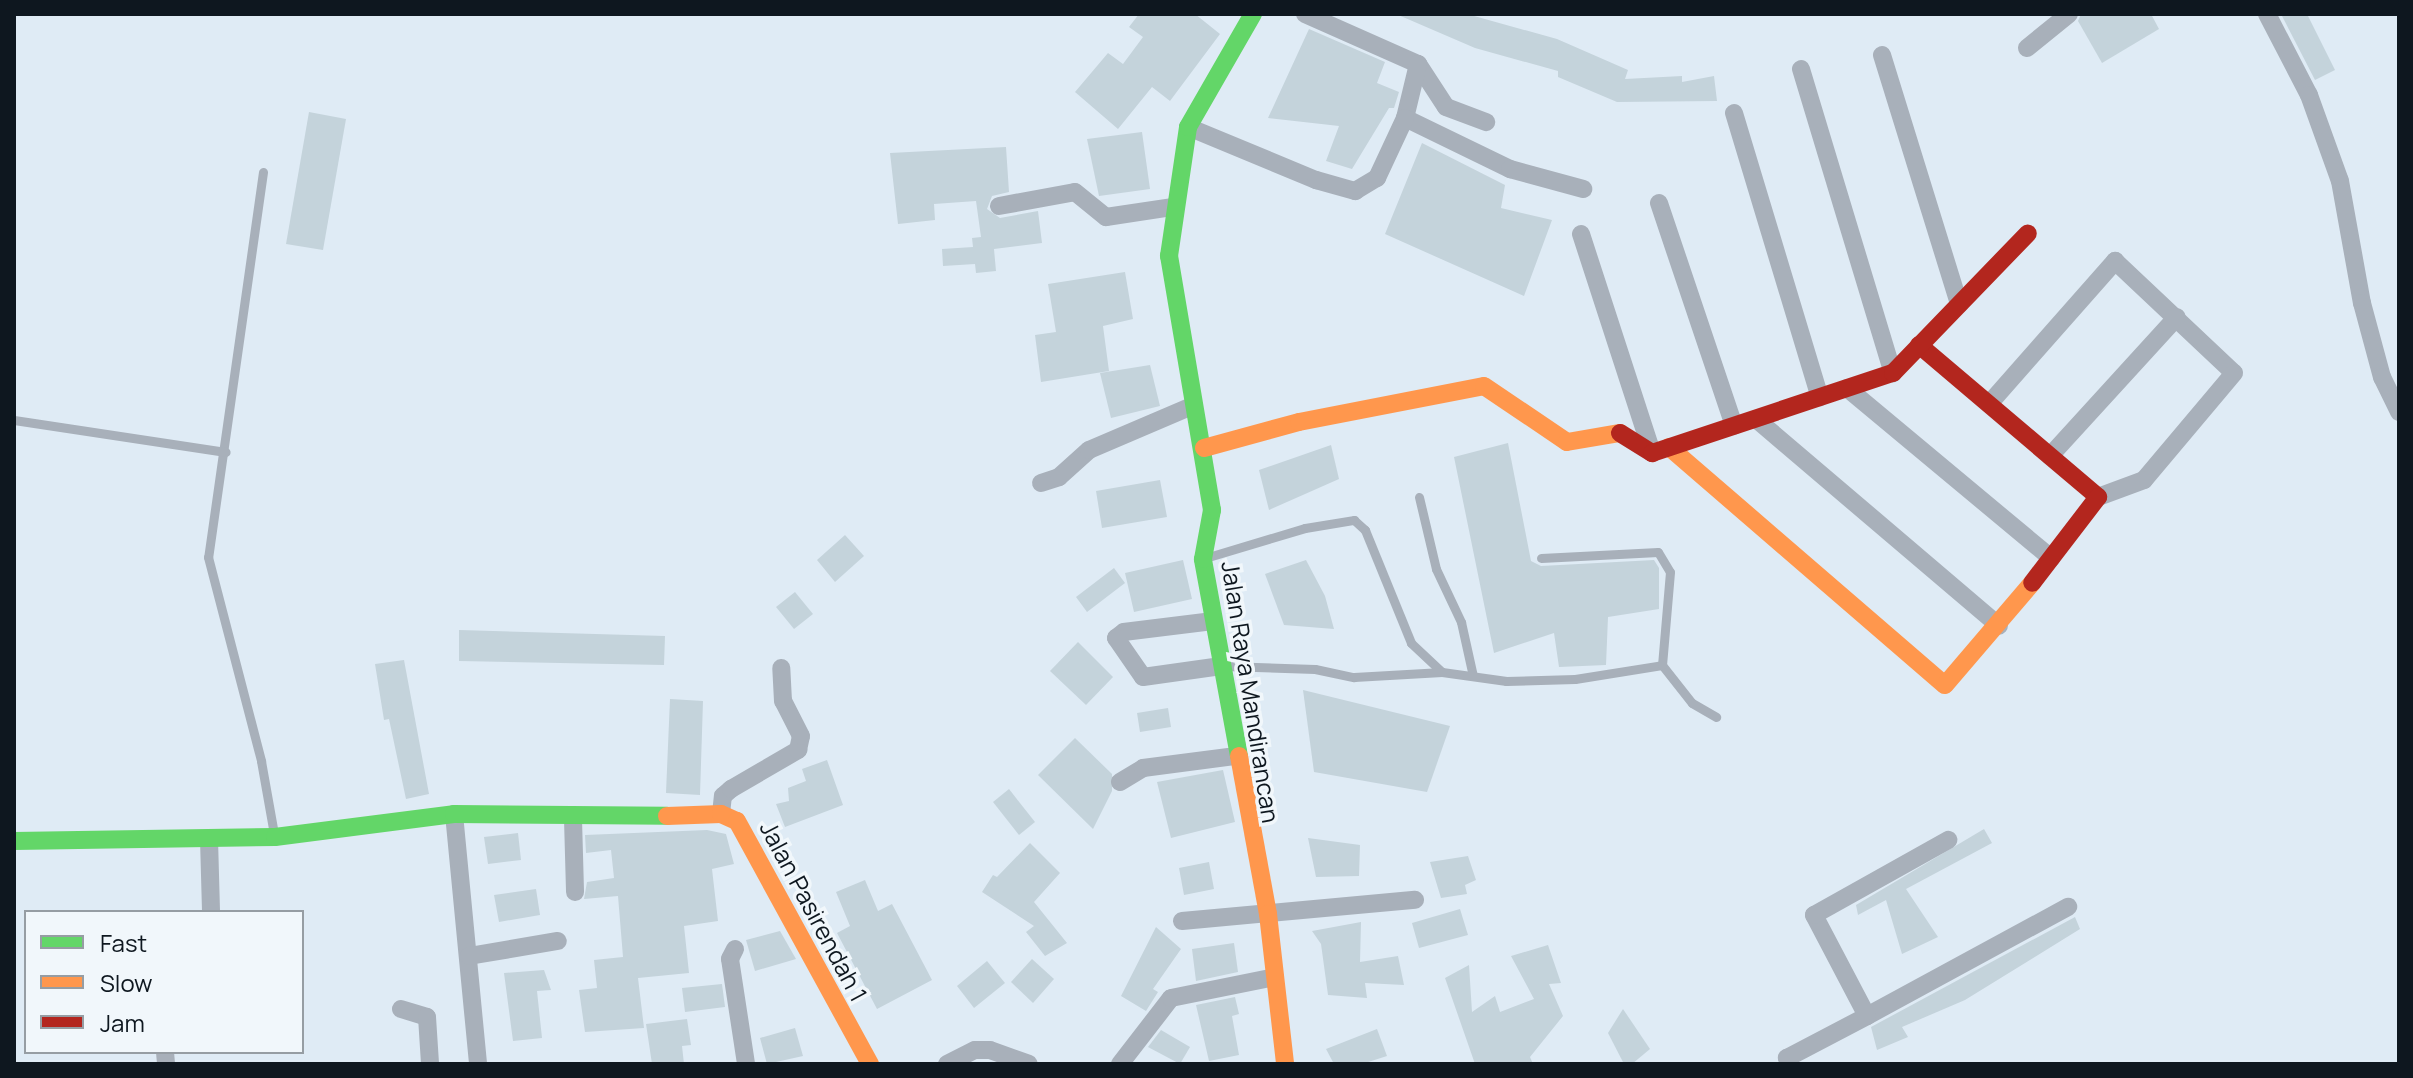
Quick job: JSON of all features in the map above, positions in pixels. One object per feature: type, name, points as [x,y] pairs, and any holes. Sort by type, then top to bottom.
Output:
[{"type":"street","name":"Jalan Raya Mandirancan","points":[[1253,14],[1188,127],[1173,207],[1169,256],[1192,406],[1204,448],[1212,510],[1203,559],[1236,756],[1268,914],[1285,1064]]},
{"type":"street","points":[[1305,14],[1418,64],[1446,107],[1486,122]]},
{"type":"street","points":[[2027,48],[2069,14]]},
{"type":"street","points":[[2267,14],[2309,95],[2340,181],[2362,303],[2382,377],[2399,412]]},
{"type":"street","points":[[1882,55],[1959,304]]},
{"type":"street","points":[[1188,127],[1316,180],[1355,191],[1377,178],[1405,118],[1418,64]]},
{"type":"street","points":[[1801,69],[1893,373]]},
{"type":"street","points":[[1734,113],[1820,397]]},
{"type":"street","points":[[1405,118],[1510,169],[1583,189]]},
{"type":"street","points":[[999,206],[1075,192],[1106,217],[1173,207]]},
{"type":"street","points":[[1659,203],[1734,426]]},
{"type":"street","points":[[1660,450],[1893,373],[2028,233]]},
{"type":"street","points":[[1581,234],[1660,450]]},
{"type":"street","points":[[1204,448],[1299,422],[1484,386],[1567,442],[1616,431],[1660,450],[1945,685],[1999,626],[2098,497],[2144,480],[2234,373],[2115,261],[1989,404]]},
{"type":"street","points":[[2050,456],[2177,317]]},
{"type":"street","points":[[1919,345],[2098,497]]},
{"type":"street","points":[[1847,388],[2051,558]]},
{"type":"street","points":[[1041,483],[1059,477],[1089,450],[1192,406]]},
{"type":"street","points":[[1756,419],[1999,626]]},
{"type":"street","points":[[1213,621],[1124,632],[1116,638],[1143,677],[1221,666]]},
{"type":"street","points":[[14,841],[275,837],[454,814],[573,819],[721,814],[723,796],[731,789],[798,750],[801,736],[783,701],[781,668]]},
{"type":"street","points":[[1120,782],[1143,768],[1236,756]]},
{"type":"street","points":[[454,814],[478,1064]]},
{"type":"street","name":"Jalan Pasirendah 1","points":[[721,814],[737,821],[748,837],[870,1064]]},
{"type":"street","points":[[573,819],[575,892]]},
{"type":"street","points":[[209,839],[211,910]]},
{"type":"street","points":[[1867,1016],[1814,915],[1948,840]]},
{"type":"street","points":[[1182,921],[1415,900]]},
{"type":"street","points":[[1784,1062],[2068,907]]},
{"type":"street","points":[[469,956],[558,941]]},
{"type":"street","points":[[735,949],[730,959],[732,985],[746,1064]]},
{"type":"street","points":[[1120,1064],[1171,998],[1275,977]]},
{"type":"street","points":[[401,1009],[427,1017],[430,1064]]},
{"type":"street","points":[[947,1064],[975,1050],[990,1050],[1029,1064]]},
{"type":"lane","points":[[263,172],[226,452],[209,529],[208,557],[261,761],[275,837]]},
{"type":"lane","points":[[14,420],[226,452]]},
{"type":"lane","points":[[1419,497],[1441,585],[1461,622],[1473,676]]},
{"type":"lane","points":[[1203,559],[1305,528],[1354,520],[1365,530],[1411,643],[1442,672]]},
{"type":"lane","points":[[1541,558],[1658,552],[1670,572],[1662,665],[1692,703],[1716,717]]},
{"type":"lane","points":[[1221,666],[1315,669],[1354,677],[1442,672],[1506,681],[1575,679],[1662,665]]},
{"type":"building","points":[[1139,14],[1195,14],[1220,34],[1170,101],[1152,87],[1118,129],[1075,92],[1108,53],[1123,64],[1143,37],[1129,27]]},
{"type":"building","points":[[1396,14],[1467,14],[1557,39],[1628,70],[1625,79],[1682,76],[1682,82],[1714,76],[1717,101],[1617,102],[1558,77],[1558,71],[1475,48]]},
{"type":"building","points":[[2081,14],[2151,14],[2159,29],[2102,63],[2078,21]]},
{"type":"building","points":[[2281,14],[2307,14],[2335,70],[2315,80]]},
{"type":"building","points":[[1309,29],[1385,62],[1377,83],[1399,92],[1394,108],[1389,108],[1352,169],[1326,161],[1339,126],[1268,118]]},
{"type":"building","points":[[309,112],[346,119],[323,250],[286,244]]},
{"type":"building","points":[[1142,132],[1150,189],[1099,196],[1087,139]]},
{"type":"building","points":[[1422,143],[1505,185],[1501,208],[1552,220],[1524,296],[1385,234]]},
{"type":"building","points":[[1006,147],[1009,192],[992,196],[987,209],[1000,218],[1038,211],[1042,243],[994,249],[996,271],[976,273],[975,264],[943,266],[942,249],[973,247],[972,238],[981,237],[976,201],[934,204],[935,220],[898,224],[890,153]]},
{"type":"building","points":[[1125,272],[1133,319],[1103,326],[1109,371],[1041,382],[1035,335],[1056,332],[1048,284]]},
{"type":"building","points":[[1150,365],[1160,406],[1111,418],[1100,373]]},
{"type":"building","points":[[1508,443],[1531,561],[1541,566],[1654,560],[1659,568],[1659,609],[1608,617],[1606,665],[1559,667],[1554,633],[1494,653],[1454,457]]},
{"type":"building","points":[[1331,445],[1339,479],[1269,510],[1259,470]]},
{"type":"building","points":[[1160,480],[1167,517],[1102,528],[1096,491]]},
{"type":"building","points":[[845,535],[864,556],[835,582],[817,560]]},
{"type":"building","points":[[1183,560],[1192,599],[1134,612],[1125,573]]},
{"type":"building","points":[[1306,560],[1325,596],[1334,629],[1284,625],[1265,574]]},
{"type":"building","points":[[1114,568],[1125,583],[1087,612],[1076,597]]},
{"type":"building","points":[[795,592],[813,614],[794,629],[776,607]]},
{"type":"building","points":[[459,630],[665,636],[664,665],[459,661]]},
{"type":"building","points":[[1078,642],[1113,677],[1086,705],[1050,671]]},
{"type":"building","points":[[404,660],[429,794],[406,799],[389,719],[384,720],[375,664]]},
{"type":"building","points":[[1303,690],[1450,726],[1427,792],[1314,772]]},
{"type":"building","points":[[670,699],[703,701],[700,795],[666,793]]},
{"type":"building","points":[[1168,708],[1171,727],[1140,732],[1137,713]]},
{"type":"building","points":[[1075,738],[1112,774],[1112,791],[1093,829],[1038,775]]},
{"type":"building","points":[[827,760],[843,805],[785,827],[776,804],[789,801],[788,788],[806,781],[802,769]]},
{"type":"building","points":[[1223,770],[1235,822],[1171,838],[1157,782]]},
{"type":"building","points":[[1009,789],[1035,822],[1019,835],[993,802]]},
{"type":"building","points":[[1984,829],[1992,843],[1906,889],[1938,937],[1902,954],[1886,900],[1858,915],[1856,905]]},
{"type":"building","points":[[707,830],[726,834],[734,864],[712,869],[718,921],[684,926],[689,973],[638,978],[644,1028],[585,1032],[579,990],[597,988],[594,960],[623,957],[618,896],[584,899],[587,882],[614,878],[611,850],[586,853],[585,835]]},
{"type":"building","points":[[518,833],[521,860],[488,864],[484,837]]},
{"type":"building","points":[[1308,838],[1360,845],[1359,876],[1316,877]]},
{"type":"building","points":[[1030,843],[1060,873],[1034,902],[1067,943],[1045,956],[1026,932],[1034,926],[982,892],[993,875],[997,877]]},
{"type":"building","points":[[1468,856],[1476,880],[1465,885],[1467,894],[1441,898],[1430,862]]},
{"type":"building","points":[[1209,862],[1214,889],[1184,895],[1179,868]]},
{"type":"building","points":[[865,880],[878,911],[892,904],[932,980],[877,1009],[837,933],[850,926],[836,892]]},
{"type":"building","points":[[536,889],[540,915],[499,922],[494,895]]},
{"type":"building","points":[[1460,909],[1468,935],[1419,948],[1412,923]]},
{"type":"building","points":[[2075,917],[2080,929],[1965,1000],[1902,1027],[1908,1037],[1877,1050],[1871,1027]]},
{"type":"building","points":[[1361,922],[1360,962],[1398,956],[1404,985],[1365,983],[1367,998],[1328,995],[1321,944],[1312,931]]},
{"type":"building","points":[[1156,927],[1181,949],[1153,989],[1158,992],[1146,1011],[1121,996]]},
{"type":"building","points":[[780,931],[796,959],[755,971],[746,940]]},
{"type":"building","points":[[1234,943],[1238,972],[1196,981],[1192,949]]},
{"type":"building","points":[[1548,945],[1561,983],[1549,984],[1563,1016],[1530,1057],[1533,1064],[1475,1064],[1445,978],[1469,965],[1472,1012],[1495,996],[1500,1012],[1534,999],[1511,956]]},
{"type":"building","points":[[1032,959],[1054,979],[1033,1003],[1011,982]]},
{"type":"building","points":[[987,961],[1005,983],[974,1008],[957,986]]},
{"type":"building","points":[[544,970],[551,990],[537,991],[542,1038],[513,1041],[504,973]]},
{"type":"building","points":[[722,984],[725,1007],[685,1012],[682,988]]},
{"type":"building","points":[[1235,997],[1239,1014],[1232,1016],[1239,1055],[1209,1061],[1196,1005]]},
{"type":"building","points":[[1623,1009],[1650,1049],[1632,1064],[1624,1064],[1608,1033]]},
{"type":"building","points":[[687,1019],[691,1045],[682,1046],[684,1064],[652,1064],[646,1024]]},
{"type":"building","points":[[795,1028],[803,1056],[767,1064],[760,1038]]},
{"type":"building","points":[[1377,1029],[1387,1056],[1362,1064],[1334,1064],[1326,1049]]},
{"type":"building","points":[[1161,1030],[1190,1047],[1180,1064],[1148,1047]]},
{"type":"traffic: fast","points":[[1239,756],[1203,559],[1212,510],[1169,256],[1188,127],[1253,14]]},
{"type":"traffic: fast","points":[[14,841],[275,837],[454,814],[667,816]]},
{"type":"traffic: slow","points":[[1204,448],[1299,422],[1484,386],[1567,442],[1620,433]]},
{"type":"traffic: slow","points":[[1669,447],[1945,685],[2032,583]]},
{"type":"traffic: slow","points":[[1239,756],[1268,914],[1285,1064]]},
{"type":"traffic: slow","points":[[667,816],[721,814],[737,821],[870,1064]]},
{"type":"traffic: jam","points":[[1620,433],[1652,453],[1893,373],[2028,233]]},
{"type":"traffic: jam","points":[[1919,345],[2098,497],[2032,583]]}]
